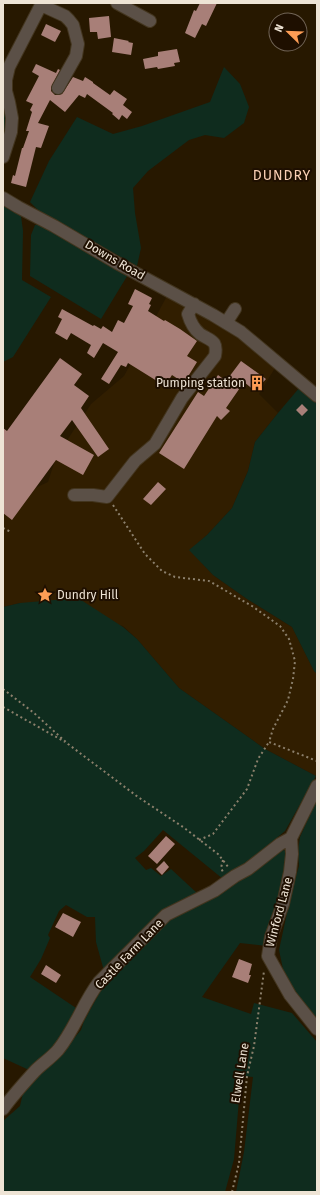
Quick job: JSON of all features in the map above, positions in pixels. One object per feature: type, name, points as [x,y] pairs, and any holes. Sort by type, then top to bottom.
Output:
[{"type":"street","points":[[116,3],[146,14]]},
{"type":"street","points":[[3,156],[11,132],[12,118],[6,91],[6,80],[9,67],[41,4],[65,16],[69,20],[73,25],[78,44],[76,56],[58,88]]},
{"type":"street","name":"Downs Road","points":[[3,198],[242,332],[317,396]]},
{"type":"street","points":[[74,495],[107,497],[135,461],[155,444],[182,398],[215,356],[215,344],[199,333],[193,326],[190,319],[188,314],[194,304]]},
{"type":"street","points":[[226,323],[235,309]]},
{"type":"street","name":"Winford Lane","points":[[317,786],[291,838],[292,854],[290,872],[283,904],[271,937],[268,956],[290,995],[317,1029]]},
{"type":"street","name":"Castle Farm Lane","points":[[3,1109],[11,1097],[57,1051],[71,1031],[90,994],[99,982],[166,915],[214,891],[248,869],[280,844],[291,838]]},
{"type":"path","points":[[107,497],[145,554],[162,571],[175,577],[209,581],[252,606],[280,626],[289,639],[295,661],[288,700],[273,729],[269,742],[258,759],[247,789],[213,834],[200,840]]},
{"type":"path","points":[[3,528],[11,532]]},
{"type":"path","points":[[3,689],[34,713],[68,744],[138,796],[184,827],[218,854],[223,860]]},
{"type":"path","points":[[3,707],[68,744]]},
{"type":"path","points":[[269,742],[317,761]]},
{"type":"path","name":"Elwell Lane","points":[[232,1192],[239,1163],[247,1076],[254,1046],[264,973],[268,956]]},
{"type":"shaded area","points":[[168,294],[238,336],[275,368],[259,394],[278,413],[255,442],[248,471],[232,508],[207,535],[190,550],[213,575],[247,599],[292,627],[314,671],[317,674],[316,776],[265,749],[179,688],[137,639],[123,626],[20,603],[3,607],[3,503],[48,482],[56,457],[91,404],[124,376]]},
{"type":"green space","points":[[224,67],[240,84],[249,107],[244,123],[224,138],[205,135],[189,140],[148,171],[133,188],[135,213],[141,248],[137,266],[40,212],[30,202],[49,161],[77,117],[113,134],[142,126],[210,102]]},
{"type":"green space","points":[[3,99],[6,122],[3,145]]},
{"type":"green space","points":[[3,206],[21,216],[23,231],[22,280],[51,297],[13,357],[3,362]]},
{"type":"green space","points":[[35,225],[40,225],[129,273],[101,319],[30,276],[31,235]]},
{"type":"green space","points":[[300,387],[317,403],[317,674],[314,671],[292,627],[247,599],[213,575],[189,550],[207,535],[232,508],[248,471],[255,442]]},
{"type":"green space","points":[[78,598],[123,627],[137,639],[179,688],[265,749],[316,776],[285,831],[238,870],[223,879],[163,830],[144,851],[135,858],[146,870],[151,868],[161,876],[171,869],[198,894],[104,971],[96,942],[95,917],[87,917],[66,905],[59,911],[48,935],[50,938],[41,959],[30,977],[76,1008],[56,1044],[29,1070],[3,1058],[3,607],[20,603]]},
{"type":"green space","points":[[317,799],[317,1023],[299,999],[283,969],[279,950],[292,890],[299,866],[298,851],[300,837]]},
{"type":"green space","points":[[284,850],[288,854],[288,867],[266,946],[240,943],[202,997],[251,1014],[254,1003],[292,1013],[317,1042],[317,1192],[236,1192],[244,1152],[253,1077],[243,1076],[240,1088],[234,1159],[225,1192],[3,1192],[3,1121],[20,1106],[23,1093],[39,1074],[59,1056],[81,1030],[84,1021],[100,992],[170,918],[279,851]]},
{"type":"building","points":[[200,3],[217,3],[206,26],[202,24],[195,38],[185,33],[194,10],[196,11]]},
{"type":"building","points":[[109,16],[111,37],[98,39],[97,32],[90,32],[89,18]]},
{"type":"building","points":[[46,24],[61,31],[55,42],[41,35]]},
{"type":"building","points":[[114,38],[133,43],[131,55],[112,52]]},
{"type":"building","points":[[177,49],[180,62],[174,63],[175,66],[158,69],[157,67],[145,69],[143,59],[158,56],[158,52]]},
{"type":"building","points":[[36,64],[56,73],[58,69],[60,70],[51,88],[51,91],[55,95],[62,94],[73,77],[83,81],[85,77],[110,95],[114,90],[127,99],[123,105],[132,112],[127,119],[122,115],[119,120],[112,114],[113,113],[87,94],[85,98],[79,95],[65,112],[50,100],[38,123],[49,126],[41,148],[36,147],[26,187],[11,183],[13,175],[15,176],[22,148],[29,131],[26,131],[32,112],[30,110],[33,104],[26,101],[39,76],[32,72]]},
{"type":"building","points":[[135,289],[152,298],[148,311],[180,329],[197,341],[187,356],[197,362],[184,383],[172,375],[165,386],[128,363],[126,367],[121,365],[109,384],[101,379],[118,352],[103,343],[94,358],[87,353],[91,345],[71,333],[67,340],[55,333],[62,319],[58,317],[62,309],[93,326],[94,325],[101,329],[103,326],[112,332],[118,320],[124,323],[133,306],[128,304]]},
{"type":"building","points":[[60,358],[82,374],[74,385],[89,396],[81,408],[109,449],[98,457],[72,420],[60,436],[94,455],[83,475],[56,460],[12,520],[3,513],[3,428],[7,431]]},
{"type":"building","points":[[241,361],[266,379],[255,391],[244,382],[226,408],[230,411],[221,420],[217,416],[184,469],[159,453],[198,392],[204,396],[218,375],[226,381]]},
{"type":"building","points":[[302,404],[308,410],[302,416],[296,410]]},
{"type":"building","points":[[158,482],[166,489],[151,505],[143,499]]},
{"type":"building","points":[[166,836],[175,844],[157,864],[148,856]]},
{"type":"building","points":[[164,861],[169,867],[162,875],[156,869]]},
{"type":"building","points":[[63,913],[81,922],[73,937],[55,927]]},
{"type":"building","points":[[239,959],[252,964],[249,975],[251,975],[248,983],[232,977]]},
{"type":"building","points":[[46,965],[61,975],[56,983],[41,974]]},
{"type":"place","name":"Pumping station","points":[[257,383]]},
{"type":"place","name":"Dundry Hill","points":[[45,595]]},
{"type":"district","name":"DUNDRY","points":[[282,175]]}]
